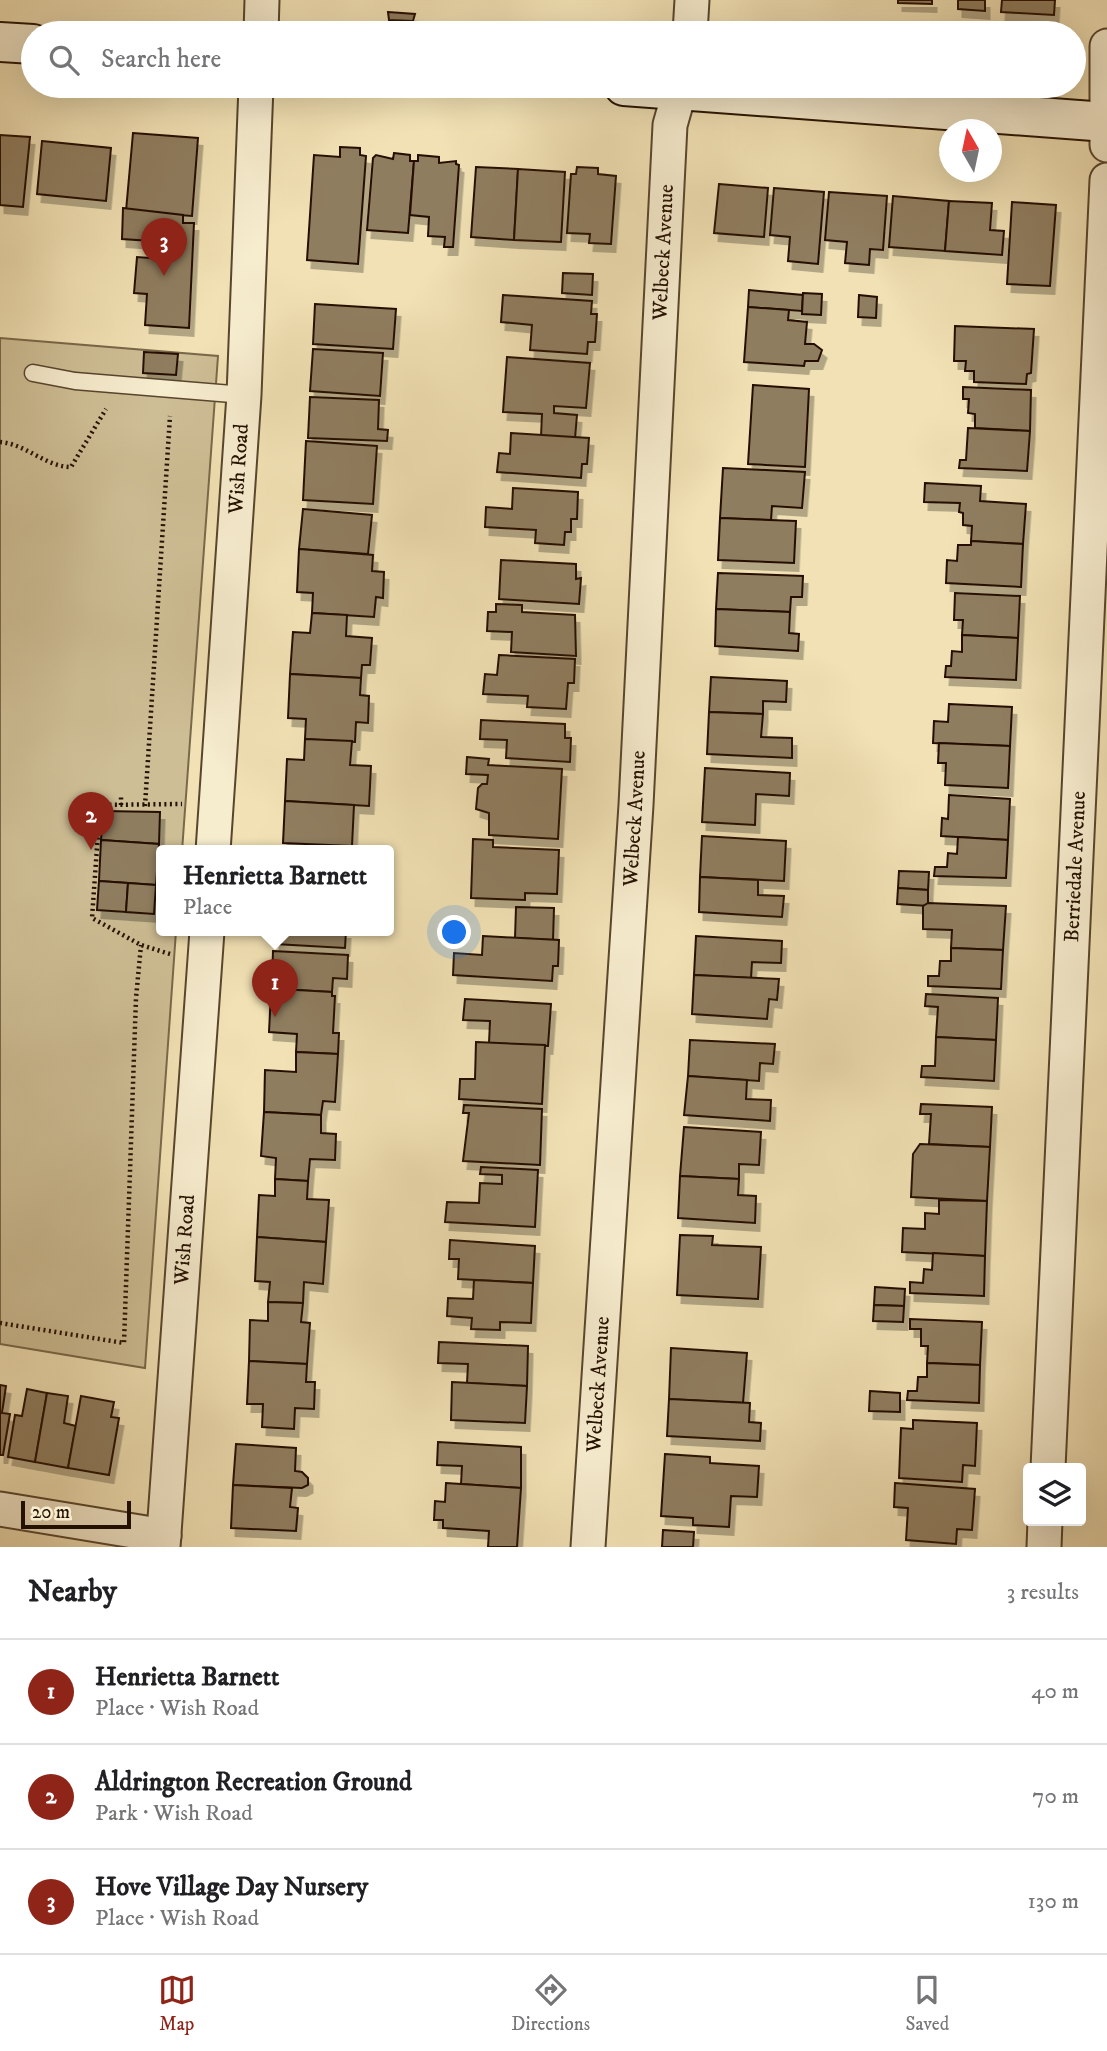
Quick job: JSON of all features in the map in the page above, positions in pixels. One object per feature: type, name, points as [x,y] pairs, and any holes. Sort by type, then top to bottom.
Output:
[{"type":"main road","points":[[0,42],[21,43]]},
{"type":"main road","points":[[781,98],[1106,130]]},
{"type":"street","points":[[261,21],[262,0]]},
{"type":"street","points":[[691,21],[692,0]]},
{"type":"street","points":[[1106,130],[1107,47]]},
{"type":"street","name":"Wish Road","points":[[214,845],[244,395],[256,98]]},
{"type":"street","name":"Welbeck Avenue","points":[[588,1547],[636,805],[670,125],[677,98]]},
{"type":"street","name":"Berriedale Avenue","points":[[1048,1463],[1107,180]]},
{"type":"street","name":"Wish Road","points":[[163,1542],[207,936]]},
{"type":"street","points":[[0,1509],[163,1542]]},
{"type":"street","points":[[1044,1547],[1045,1526]]},
{"type":"lane","points":[[33,373],[244,395]]},
{"type":"path","points":[[0,442],[13,443],[60,467],[71,467],[92,430],[99,424],[108,404],[112,383]]},
{"type":"path","points":[[145,806],[172,388]]},
{"type":"path","points":[[121,794],[121,805]]},
{"type":"path","points":[[0,1323],[124,1343],[136,998],[141,945],[92,918],[100,805],[145,806],[217,802]]},
{"type":"shaded area","points":[[0,338],[218,356],[182,845],[156,845],[156,936],[176,936],[145,1368],[0,1344]]},
{"type":"building","points":[[898,0],[932,0],[932,4],[898,3]]},
{"type":"building","points":[[958,0],[985,0],[985,11],[958,9]]},
{"type":"building","points":[[1002,0],[1055,0],[1054,15],[1001,12]]},
{"type":"building","points":[[388,12],[415,14],[413,21],[389,20]]},
{"type":"building","points":[[133,133],[198,138],[192,216],[126,211]]},
{"type":"building","points":[[0,135],[30,137],[23,207],[0,205]]},
{"type":"building","points":[[42,141],[111,148],[106,201],[37,194]]},
{"type":"building","points":[[340,147],[360,148],[360,155],[366,156],[358,264],[307,260],[314,155],[340,157]]},
{"type":"building","points":[[394,153],[410,155],[410,161],[414,161],[408,233],[367,230],[373,158],[376,155],[393,159]]},
{"type":"building","points":[[418,155],[439,157],[439,163],[456,161],[459,165],[453,247],[444,247],[445,237],[428,236],[429,217],[410,215],[414,161],[418,161]]},
{"type":"building","points":[[476,167],[518,169],[514,240],[471,237]]},
{"type":"building","points":[[577,167],[598,168],[598,174],[616,176],[611,244],[589,243],[590,234],[567,233],[571,174],[576,174]]},
{"type":"building","points":[[518,169],[565,172],[561,242],[514,240]]},
{"type":"building","points":[[719,184],[768,188],[764,237],[714,233]]},
{"type":"building","points":[[774,188],[824,192],[818,264],[788,261],[790,237],[770,235]]},
{"type":"building","points":[[829,192],[887,196],[883,250],[870,249],[869,265],[845,263],[847,242],[825,240]]},
{"type":"building","points":[[893,196],[949,201],[945,251],[889,247]]},
{"type":"building","points":[[949,201],[992,203],[990,230],[1004,231],[1002,255],[945,251]]},
{"type":"building","points":[[1012,202],[1056,205],[1050,286],[1007,284]]},
{"type":"building","points":[[123,208],[183,215],[183,223],[194,223],[189,328],[145,325],[147,294],[134,293],[137,257],[150,258],[151,241],[122,239]]},
{"type":"building","points":[[563,273],[593,274],[592,295],[562,293]]},
{"type":"building","points":[[749,290],[803,295],[802,311],[748,307]]},
{"type":"building","points":[[803,293],[822,294],[821,315],[802,314]]},
{"type":"building","points":[[503,295],[592,301],[591,314],[597,314],[595,342],[588,342],[587,354],[530,350],[532,325],[501,322]]},
{"type":"building","points":[[859,295],[877,297],[876,318],[858,317]]},
{"type":"building","points":[[315,304],[396,309],[393,349],[313,344]]},
{"type":"building","points":[[748,307],[789,310],[788,320],[807,322],[805,344],[814,344],[822,350],[818,361],[805,361],[804,366],[744,362]]},
{"type":"building","points":[[955,326],[1034,329],[1031,373],[1027,374],[1026,384],[974,382],[974,371],[965,371],[966,361],[954,361]]},
{"type":"building","points":[[313,349],[383,353],[380,396],[310,391]]},
{"type":"building","points":[[144,352],[178,354],[176,375],[143,373]]},
{"type":"building","points":[[507,357],[590,363],[586,408],[554,406],[554,413],[577,415],[575,438],[541,436],[542,414],[503,412]]},
{"type":"building","points":[[753,385],[809,389],[805,467],[748,464]]},
{"type":"building","points":[[963,387],[1031,390],[1030,431],[975,428],[975,414],[968,413],[969,399],[963,399]]},
{"type":"building","points":[[310,397],[379,400],[378,429],[388,430],[387,441],[308,438]]},
{"type":"building","points":[[968,428],[1030,431],[1027,471],[959,468],[960,460],[966,460]]},
{"type":"building","points":[[511,433],[589,438],[587,464],[582,464],[581,478],[497,472],[499,453],[510,454]]},
{"type":"building","points":[[306,441],[377,446],[373,504],[303,500]]},
{"type":"building","points":[[723,468],[805,472],[802,508],[772,506],[771,520],[720,518]]},
{"type":"building","points":[[925,483],[981,486],[980,501],[1026,504],[1023,544],[971,541],[972,526],[963,525],[963,513],[959,512],[960,503],[924,502]]},
{"type":"building","points":[[513,488],[578,492],[577,519],[571,519],[571,532],[565,532],[564,545],[535,543],[536,530],[485,527],[486,507],[512,509]]},
{"type":"building","points":[[303,509],[372,515],[368,554],[299,549]]},
{"type":"building","points":[[720,518],[796,521],[794,563],[718,560]]},
{"type":"building","points":[[971,541],[1023,544],[1021,587],[946,583],[947,560],[957,561],[958,545],[971,545]]},
{"type":"building","points":[[299,549],[373,555],[372,571],[384,572],[383,598],[376,597],[374,617],[312,613],[313,593],[297,592]]},
{"type":"building","points":[[501,560],[576,564],[576,579],[581,578],[579,604],[499,599]]},
{"type":"building","points":[[718,573],[803,576],[802,597],[791,597],[790,612],[716,609]]},
{"type":"building","points":[[955,593],[1020,596],[1018,638],[962,635],[963,620],[954,620]]},
{"type":"building","points":[[496,604],[522,605],[522,612],[575,615],[576,656],[511,652],[512,632],[487,631],[488,612],[496,612]]},
{"type":"building","points":[[716,609],[790,612],[789,633],[799,634],[798,651],[715,646]]},
{"type":"building","points":[[312,613],[347,615],[346,636],[372,638],[370,665],[362,665],[361,678],[290,674],[293,632],[310,633]]},
{"type":"building","points":[[962,635],[1018,638],[1016,680],[945,677],[946,666],[951,666],[952,651],[962,652]]},
{"type":"building","points":[[499,655],[575,659],[574,683],[568,683],[566,709],[527,707],[528,696],[483,694],[485,674],[497,675]]},
{"type":"building","points":[[290,674],[361,678],[360,695],[369,696],[368,723],[356,722],[355,742],[305,739],[306,719],[288,718]]},
{"type":"building","points":[[711,677],[787,681],[786,702],[763,701],[763,714],[709,712]]},
{"type":"building","points":[[949,704],[1012,707],[1010,746],[933,743],[934,721],[948,722]]},
{"type":"building","points":[[709,712],[763,714],[761,737],[792,738],[792,758],[707,754]]},
{"type":"building","points":[[481,720],[565,724],[565,738],[571,738],[570,762],[506,758],[507,740],[480,739]]},
{"type":"building","points":[[305,739],[352,741],[350,765],[371,766],[369,806],[285,801],[287,759],[304,760]]},
{"type":"building","points":[[939,743],[1010,746],[1008,788],[945,785],[946,763],[938,763]]},
{"type":"building","points":[[467,757],[489,759],[488,765],[562,769],[558,839],[489,835],[489,813],[476,809],[478,788],[487,784],[488,775],[466,774]]},
{"type":"building","points":[[705,768],[790,773],[789,796],[756,794],[755,825],[702,822]]},
{"type":"building","points":[[949,795],[1010,799],[1008,840],[941,836],[942,818],[948,819]]},
{"type":"building","points":[[285,801],[354,805],[352,845],[283,843]]},
{"type":"building","points":[[103,811],[160,812],[159,844],[101,840]]},
{"type":"building","points":[[702,836],[786,841],[784,881],[700,877]]},
{"type":"building","points":[[958,837],[1008,840],[1006,878],[934,876],[935,867],[947,867],[948,853],[957,854]]},
{"type":"building","points":[[473,839],[493,840],[493,847],[559,850],[557,894],[525,893],[525,900],[471,898]]},
{"type":"building","points":[[101,840],[159,844],[156,845],[156,885],[99,881]]},
{"type":"building","points":[[899,871],[929,872],[928,890],[898,888]]},
{"type":"building","points":[[700,877],[758,880],[758,895],[784,896],[782,917],[699,912]]},
{"type":"building","points":[[99,881],[128,883],[126,912],[97,910]]},
{"type":"building","points":[[128,883],[156,885],[154,914],[126,912]]},
{"type":"building","points":[[898,888],[928,890],[928,906],[897,904]]},
{"type":"building","points":[[928,903],[1006,906],[1003,950],[951,948],[952,930],[923,929],[923,906]]},
{"type":"building","points":[[516,907],[554,908],[553,940],[515,938]]},
{"type":"building","points":[[275,936],[346,936],[345,948],[275,944]]},
{"type":"building","points":[[483,936],[559,940],[558,966],[553,966],[552,981],[453,975],[454,953],[482,955]]},
{"type":"building","points":[[696,936],[782,941],[781,963],[752,962],[751,978],[694,975]]},
{"type":"building","points":[[951,948],[1003,950],[1001,989],[928,986],[928,976],[939,976],[940,961],[951,961]]},
{"type":"building","points":[[273,951],[348,955],[347,979],[333,978],[332,992],[279,989],[279,982],[272,982]]},
{"type":"building","points":[[694,975],[779,979],[777,1000],[769,999],[767,1019],[692,1014]]},
{"type":"building","points":[[279,989],[332,992],[332,996],[335,996],[333,1033],[339,1033],[338,1054],[296,1052],[297,1034],[269,1032],[271,992],[279,992]]},
{"type":"building","points":[[926,994],[998,998],[996,1040],[936,1037],[938,1007],[925,1006]]},
{"type":"building","points":[[465,999],[551,1004],[548,1046],[489,1043],[490,1021],[463,1020]]},
{"type":"building","points":[[936,1037],[996,1040],[994,1081],[921,1077],[922,1066],[935,1066]]},
{"type":"building","points":[[690,1040],[775,1044],[773,1064],[760,1063],[759,1081],[688,1076]]},
{"type":"building","points":[[476,1042],[545,1045],[542,1104],[459,1099],[460,1079],[475,1079]]},
{"type":"building","points":[[296,1052],[338,1054],[335,1102],[323,1101],[321,1115],[264,1112],[265,1070],[296,1072]]},
{"type":"building","points":[[688,1076],[747,1080],[746,1099],[771,1100],[770,1121],[684,1115]]},
{"type":"building","points":[[921,1104],[992,1107],[990,1147],[929,1144],[931,1114],[920,1114]]},
{"type":"building","points":[[464,1105],[542,1109],[540,1165],[463,1161],[469,1113],[463,1113]]},
{"type":"building","points":[[264,1112],[321,1115],[321,1133],[336,1134],[335,1160],[310,1159],[308,1181],[275,1179],[276,1158],[261,1156]]},
{"type":"building","points":[[684,1127],[761,1132],[759,1165],[739,1164],[739,1179],[680,1176]]},
{"type":"building","points":[[920,1144],[990,1147],[987,1201],[911,1197],[913,1154]]},
{"type":"building","points":[[481,1167],[538,1170],[535,1227],[445,1222],[447,1202],[479,1203],[480,1183],[502,1184],[502,1175],[480,1174]]},
{"type":"building","points":[[680,1176],[739,1179],[738,1195],[756,1196],[755,1223],[678,1218]]},
{"type":"building","points":[[275,1179],[308,1181],[307,1199],[329,1200],[326,1242],[257,1237],[259,1195],[275,1196]]},
{"type":"building","points":[[939,1200],[987,1201],[985,1256],[902,1252],[903,1228],[925,1229],[925,1213],[939,1214]]},
{"type":"building","points":[[680,1235],[713,1236],[712,1245],[761,1247],[758,1299],[677,1295]]},
{"type":"building","points":[[257,1237],[326,1242],[323,1284],[304,1282],[303,1303],[268,1302],[270,1282],[255,1281]]},
{"type":"building","points":[[450,1240],[535,1246],[533,1283],[458,1279],[459,1259],[449,1259]]},
{"type":"building","points":[[933,1253],[985,1256],[984,1296],[910,1293],[910,1282],[923,1283],[924,1269],[932,1270]]},
{"type":"building","points":[[474,1280],[533,1283],[531,1323],[500,1322],[500,1330],[471,1329],[472,1318],[447,1316],[448,1298],[473,1299]]},
{"type":"building","points":[[875,1287],[905,1289],[904,1306],[874,1305]]},
{"type":"building","points":[[268,1302],[303,1303],[301,1322],[310,1323],[307,1364],[249,1361],[250,1320],[268,1321]]},
{"type":"building","points":[[874,1305],[904,1306],[903,1322],[873,1321]]},
{"type":"building","points":[[910,1319],[982,1322],[980,1365],[927,1363],[928,1346],[921,1346],[921,1329],[910,1329]]},
{"type":"building","points":[[439,1342],[528,1346],[527,1386],[467,1383],[468,1364],[438,1363]]},
{"type":"building","points":[[671,1348],[747,1353],[743,1403],[669,1399]]},
{"type":"building","points":[[249,1361],[307,1364],[306,1382],[315,1382],[314,1409],[295,1408],[294,1429],[262,1427],[263,1404],[247,1404]]},
{"type":"building","points":[[927,1363],[980,1365],[979,1403],[907,1400],[908,1391],[917,1391],[918,1377],[927,1377]]},
{"type":"building","points":[[452,1382],[527,1386],[525,1423],[451,1420]]},
{"type":"building","points":[[0,1385],[6,1386],[2,1413],[10,1414],[3,1455],[0,1455]]},
{"type":"building","points":[[27,1389],[47,1393],[35,1462],[8,1457],[15,1415],[22,1416]]},
{"type":"building","points":[[870,1391],[900,1393],[900,1412],[869,1411]]},
{"type":"building","points":[[47,1393],[68,1396],[64,1423],[76,1426],[68,1468],[35,1462]]},
{"type":"building","points":[[81,1396],[114,1402],[111,1417],[119,1418],[109,1475],[68,1468]]},
{"type":"building","points":[[669,1399],[750,1403],[749,1422],[761,1423],[760,1441],[667,1436]]},
{"type":"building","points":[[913,1420],[977,1423],[975,1466],[963,1465],[962,1482],[899,1478],[901,1428],[913,1429]]},
{"type":"building","points":[[438,1442],[521,1447],[521,1488],[461,1484],[462,1466],[437,1465]]},
{"type":"building","points":[[236,1444],[296,1448],[295,1471],[302,1472],[308,1478],[308,1485],[302,1488],[233,1485]]},
{"type":"building","points":[[665,1454],[710,1457],[710,1463],[759,1466],[757,1497],[731,1496],[729,1527],[693,1525],[693,1518],[661,1516]]},
{"type":"building","points":[[446,1483],[521,1488],[517,1547],[488,1547],[489,1531],[443,1528],[443,1520],[434,1520],[435,1501],[445,1502]]},
{"type":"building","points":[[895,1483],[975,1489],[972,1530],[957,1529],[956,1544],[906,1540],[908,1508],[894,1507]]},
{"type":"building","points":[[233,1485],[292,1488],[290,1507],[298,1508],[296,1531],[231,1528]]},
{"type":"building","points":[[663,1530],[694,1532],[693,1547],[662,1547]]},
{"type":"place","name":"Hove Village Day Nursery","points":[[164,276]]},
{"type":"place","name":"Aldrington Recreation Ground","points":[[91,850]]},
{"type":"place","name":"Henrietta Barnett","points":[[275,1017]]}]
